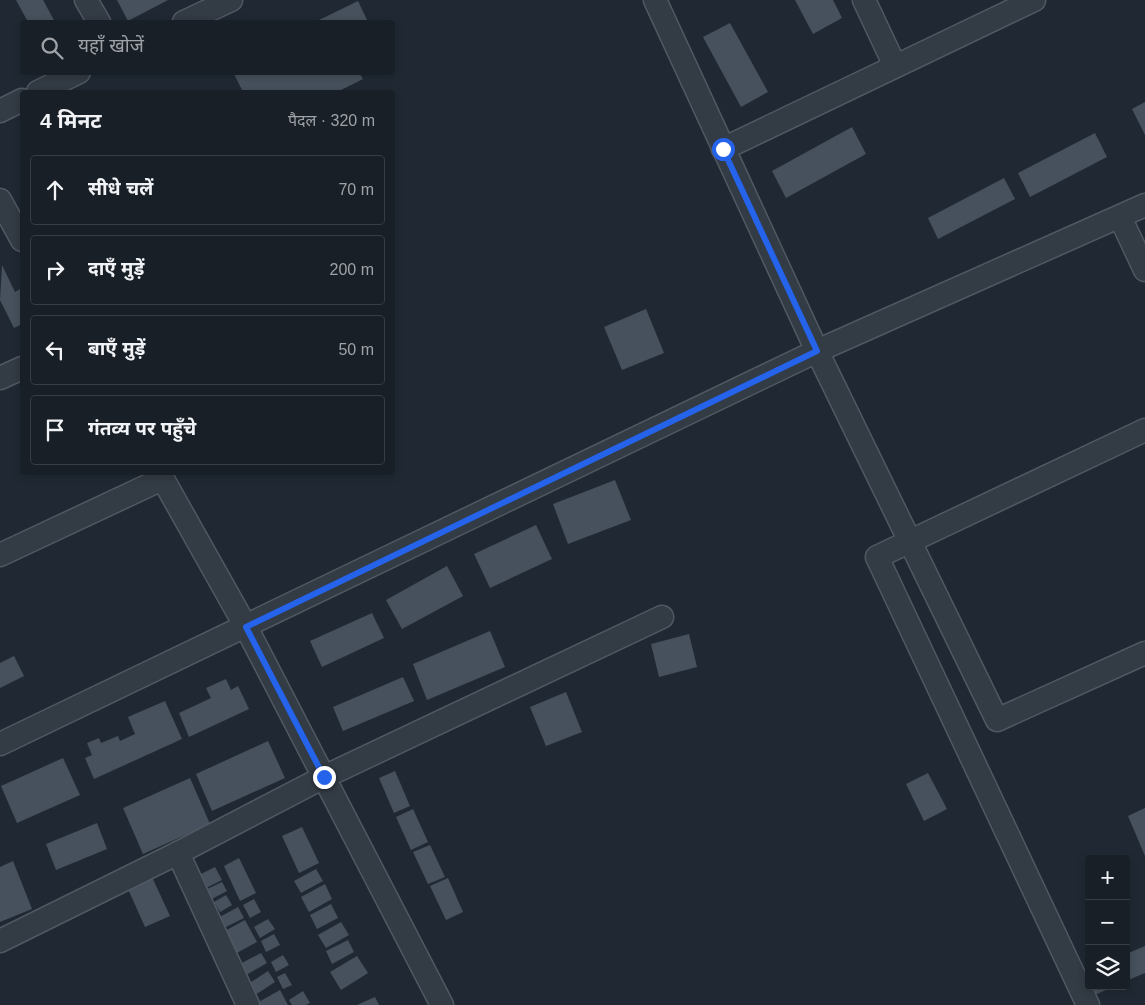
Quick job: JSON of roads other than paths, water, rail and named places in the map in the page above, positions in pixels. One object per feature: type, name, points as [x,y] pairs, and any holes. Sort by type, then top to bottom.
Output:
[{"type":"street","points":[[86,0],[98,20]]},
{"type":"street","points":[[188,20],[231,0]]},
{"type":"street","points":[[655,0],[817,351],[997,720],[1145,653]]},
{"type":"street","points":[[864,0],[895,66]]},
{"type":"street","points":[[723,149],[895,66],[1019,3]]},
{"type":"street","points":[[42,90],[73,75]]},
{"type":"street","points":[[0,111],[20,101]]},
{"type":"street","points":[[0,200],[20,236]]},
{"type":"street","points":[[0,744],[817,351],[1145,205]]},
{"type":"street","points":[[1120,217],[1145,270]]},
{"type":"street","points":[[0,378],[20,369]]},
{"type":"street","points":[[1088,1005],[877,556],[1145,430]]},
{"type":"street","points":[[0,555],[160,476],[246,627],[442,1005]]},
{"type":"street","points":[[0,941],[178,854],[324,777],[662,617]]},
{"type":"street","points":[[178,854],[248,1005]]}]
